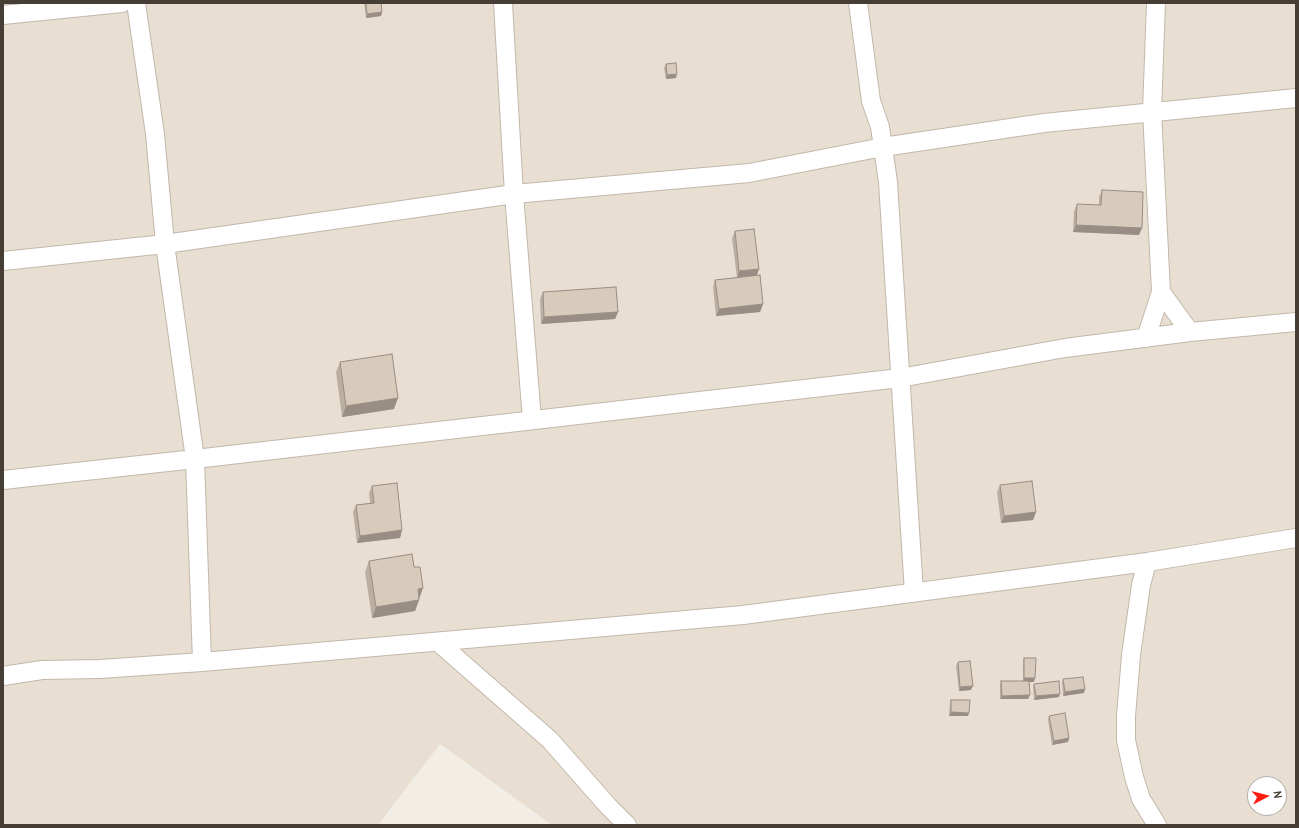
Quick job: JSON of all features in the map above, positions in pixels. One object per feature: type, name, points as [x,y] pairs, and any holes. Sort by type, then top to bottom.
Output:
[{"type":"street","points":[[3,15],[122,3]]},
{"type":"street","points":[[136,3],[155,134],[165,244],[195,459],[202,662]]},
{"type":"street","points":[[503,3],[514,194],[532,420]]},
{"type":"street","points":[[858,3],[870,102],[880,127],[888,182],[914,593]]},
{"type":"street","points":[[1146,338],[1161,292],[1152,111],[1156,3]]},
{"type":"street","points":[[3,261],[165,244],[514,194],[749,173],[883,147],[1044,123],[1152,111],[1296,98]]},
{"type":"street","points":[[1161,292],[1190,332]]},
{"type":"street","points":[[3,480],[900,378],[1065,348],[1190,332],[1296,322]]},
{"type":"street","points":[[3,676],[42,670],[100,669],[202,662],[743,615],[1147,562],[1296,538]]},
{"type":"street","points":[[1147,562],[1141,585],[1131,655],[1126,716],[1126,740],[1134,777],[1141,799],[1157,825]]},
{"type":"street","points":[[438,642],[550,740],[608,806],[627,825]]},
{"type":"shaded area","points":[[3,3],[1296,3],[1296,825],[552,825],[440,744],[378,825],[3,825]]},
{"type":"building","points":[[366,3],[381,3],[382,12],[367,14]]},
{"type":"building","points":[[676,63],[677,74],[667,75],[666,64]]},
{"type":"building","points":[[1102,190],[1143,192],[1142,228],[1076,225],[1077,204],[1101,205]]},
{"type":"building","points":[[754,229],[759,269],[739,271],[735,231]]},
{"type":"building","points":[[760,275],[763,304],[719,309],[715,280]]},
{"type":"building","points":[[616,287],[618,312],[544,317],[543,292]]},
{"type":"building","points":[[392,354],[398,398],[346,406],[340,362]]},
{"type":"building","points":[[1032,481],[1036,512],[1004,516],[1000,485]]},
{"type":"building","points":[[397,483],[402,530],[360,536],[356,505],[374,503],[372,486]]},
{"type":"building","points":[[412,554],[414,567],[420,567],[423,588],[418,589],[419,600],[376,607],[369,561]]},
{"type":"building","points":[[1024,658],[1036,658],[1035,678],[1024,678]]},
{"type":"building","points":[[970,661],[973,686],[960,687],[958,662]]},
{"type":"building","points":[[1083,677],[1085,689],[1065,692],[1063,679]]},
{"type":"building","points":[[1001,681],[1029,681],[1030,695],[1002,696]]},
{"type":"building","points":[[1059,681],[1060,694],[1036,696],[1034,684]]},
{"type":"building","points":[[951,700],[970,700],[969,713],[951,712]]},
{"type":"building","points":[[1065,713],[1069,738],[1054,741],[1049,716]]}]
